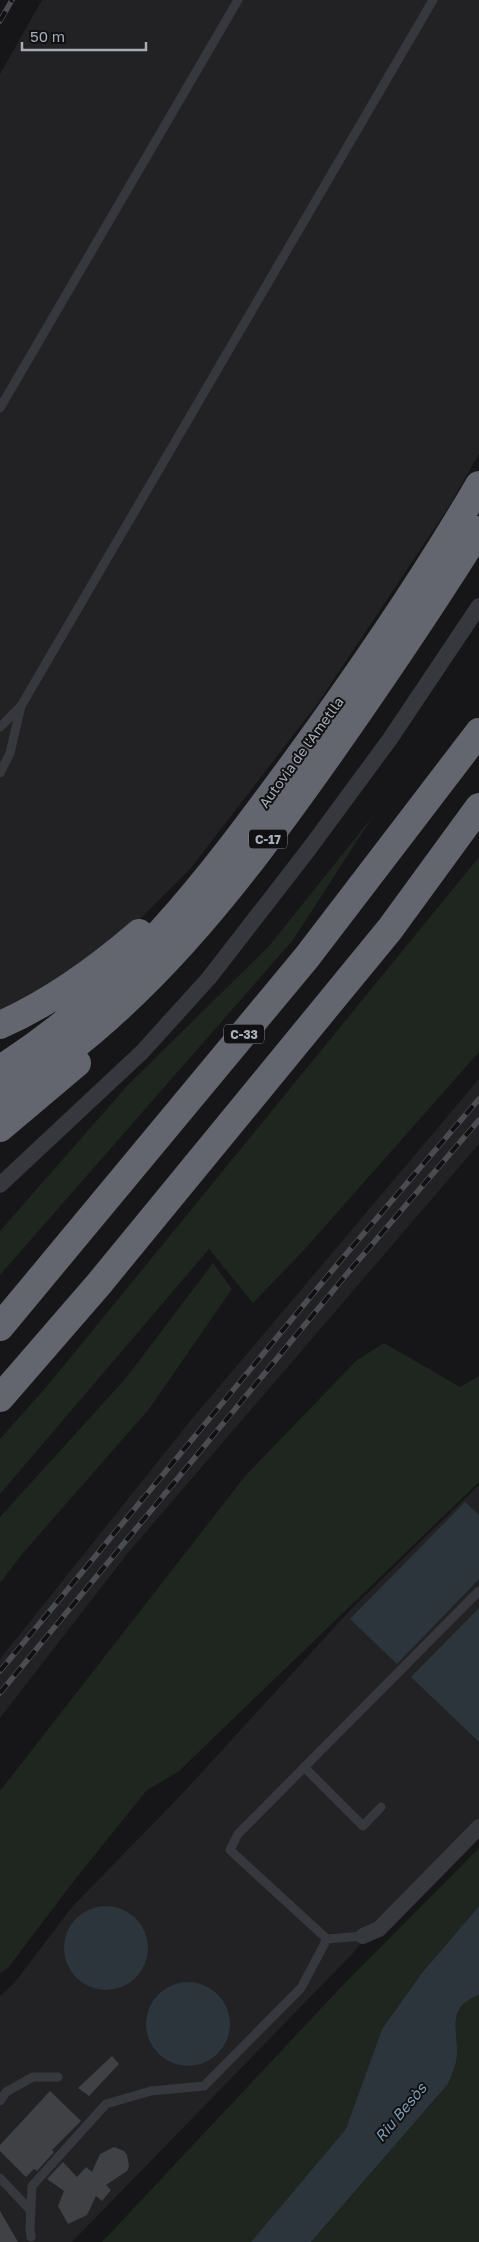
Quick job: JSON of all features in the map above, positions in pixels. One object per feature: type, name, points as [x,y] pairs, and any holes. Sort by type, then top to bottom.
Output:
[{"type":"highway","name":"Autovia de l'Ametlla","points":[[0,1070],[67,1022],[112,983],[196,894],[246,829],[373,652],[479,486]]},
{"type":"highway","name":"C-17","points":[[0,1098],[56,1060],[104,1022],[171,958],[211,913],[290,810],[430,608],[479,530]]},
{"type":"highway","name":"C-33","points":[[0,1327],[307,957],[479,732]]},
{"type":"highway","points":[[0,1398],[104,1277],[390,929],[479,807]]},
{"type":"highway","points":[[0,1025],[49,1000],[86,977],[158,916],[246,829]]},
{"type":"highway","points":[[0,1128],[94,1048],[171,958]]},
{"type":"street","points":[[0,1184],[142,1052],[208,978],[309,849],[390,739],[479,606]]},
{"type":"street","points":[[363,1936],[379,1929],[479,1827]]},
{"type":"lane","points":[[0,408],[238,0]]},
{"type":"lane","points":[[0,727],[21,706],[433,0]]},
{"type":"lane","points":[[0,773],[10,753],[21,706]]},
{"type":"lane","points":[[363,1936],[327,1939],[230,1850],[238,1834],[479,1591]]},
{"type":"lane","points":[[304,1767],[363,1826],[381,1807]]},
{"type":"lane","points":[[32,2237],[32,2186],[106,2104],[151,2091],[204,2086],[301,1988],[327,1939]]},
{"type":"lane","points":[[0,2101],[6,2092],[33,2076],[58,2077]]},
{"type":"lane","points":[[0,2178],[31,2210]]},
{"type":"shaded area","points":[[42,0],[479,0],[479,454],[448,508],[318,703],[191,868],[135,924],[57,982],[0,1011],[0,74]]},
{"type":"shaded area","points":[[373,816],[293,940],[0,1275],[0,1231],[127,1086],[269,946]]},
{"type":"shaded area","points":[[479,857],[479,1052],[304,1250],[253,1303],[209,1249],[0,1494],[0,1439],[48,1385]]},
{"type":"shaded area","points":[[479,1079],[479,1144],[128,1553],[0,1718],[0,1659],[191,1420]]},
{"type":"shaded area","points":[[213,1263],[232,1289],[149,1409],[23,1553],[0,1583],[0,1517],[126,1378]]},
{"type":"shaded area","points":[[384,1343],[460,1387],[479,1376],[479,1482],[178,1772],[147,1790],[73,1882],[8,1968],[0,1973],[0,1791],[246,1475],[357,1360]]},
{"type":"shaded area","points":[[479,1485],[479,1818],[380,1920],[353,1953],[72,2242],[0,2242],[0,1996],[15,1982],[72,1907],[182,1794],[352,1608]]},
{"type":"shaded area","points":[[479,1848],[479,1906],[421,1974],[382,2029],[347,2129],[251,2242],[102,2242],[343,1985]]},
{"type":"shaded area","points":[[479,1995],[479,2242],[311,2242],[448,2084],[457,2058],[456,2019],[458,2012],[469,2000]]},
{"type":"water","points":[[465,1502],[479,1515],[479,1579],[397,1664],[350,1619]]},
{"type":"water","points":[[479,1608],[479,1742],[411,1677]]},
{"type":"water","points":[[106,1906],[122,1909],[141,1925],[145,1932],[148,1948],[145,1964],[129,1983],[122,1987],[106,1990],[90,1987],[71,1971],[67,1964],[64,1948],[67,1932],[83,1913],[90,1909]]},
{"type":"water","name":"Riu Besòs","points":[[479,1906],[479,1995],[469,2000],[458,2012],[456,2019],[457,2058],[448,2084],[311,2242],[251,2242],[346,2129],[382,2029],[421,1974]]},
{"type":"water","points":[[188,1982],[204,1985],[223,2001],[227,2008],[230,2024],[227,2040],[211,2059],[204,2063],[188,2066],[172,2063],[153,2047],[149,2040],[146,2024],[149,2008],[165,1989],[172,1985]]},
{"type":"building","points":[[112,2056],[119,2064],[89,2096],[78,2088]]},
{"type":"building","points":[[50,2091],[81,2121],[52,2150],[54,2152],[37,2171],[34,2169],[26,2177],[0,2151],[0,2145]]},
{"type":"building","points":[[114,2147],[124,2151],[127,2155],[129,2166],[127,2171],[106,2185],[111,2190],[102,2201],[96,2196],[87,2215],[68,2224],[58,2206],[64,2191],[47,2179],[63,2162],[77,2177],[86,2167],[92,2172],[100,2154]]},
{"type":"building","points":[[0,2211],[18,2242],[0,2242]]},
{"type":"railway","points":[[0,21],[12,0]]},
{"type":"railway","points":[[0,1671],[341,1260],[479,1099]]},
{"type":"railway","points":[[0,1693],[351,1269],[479,1120]]}]
